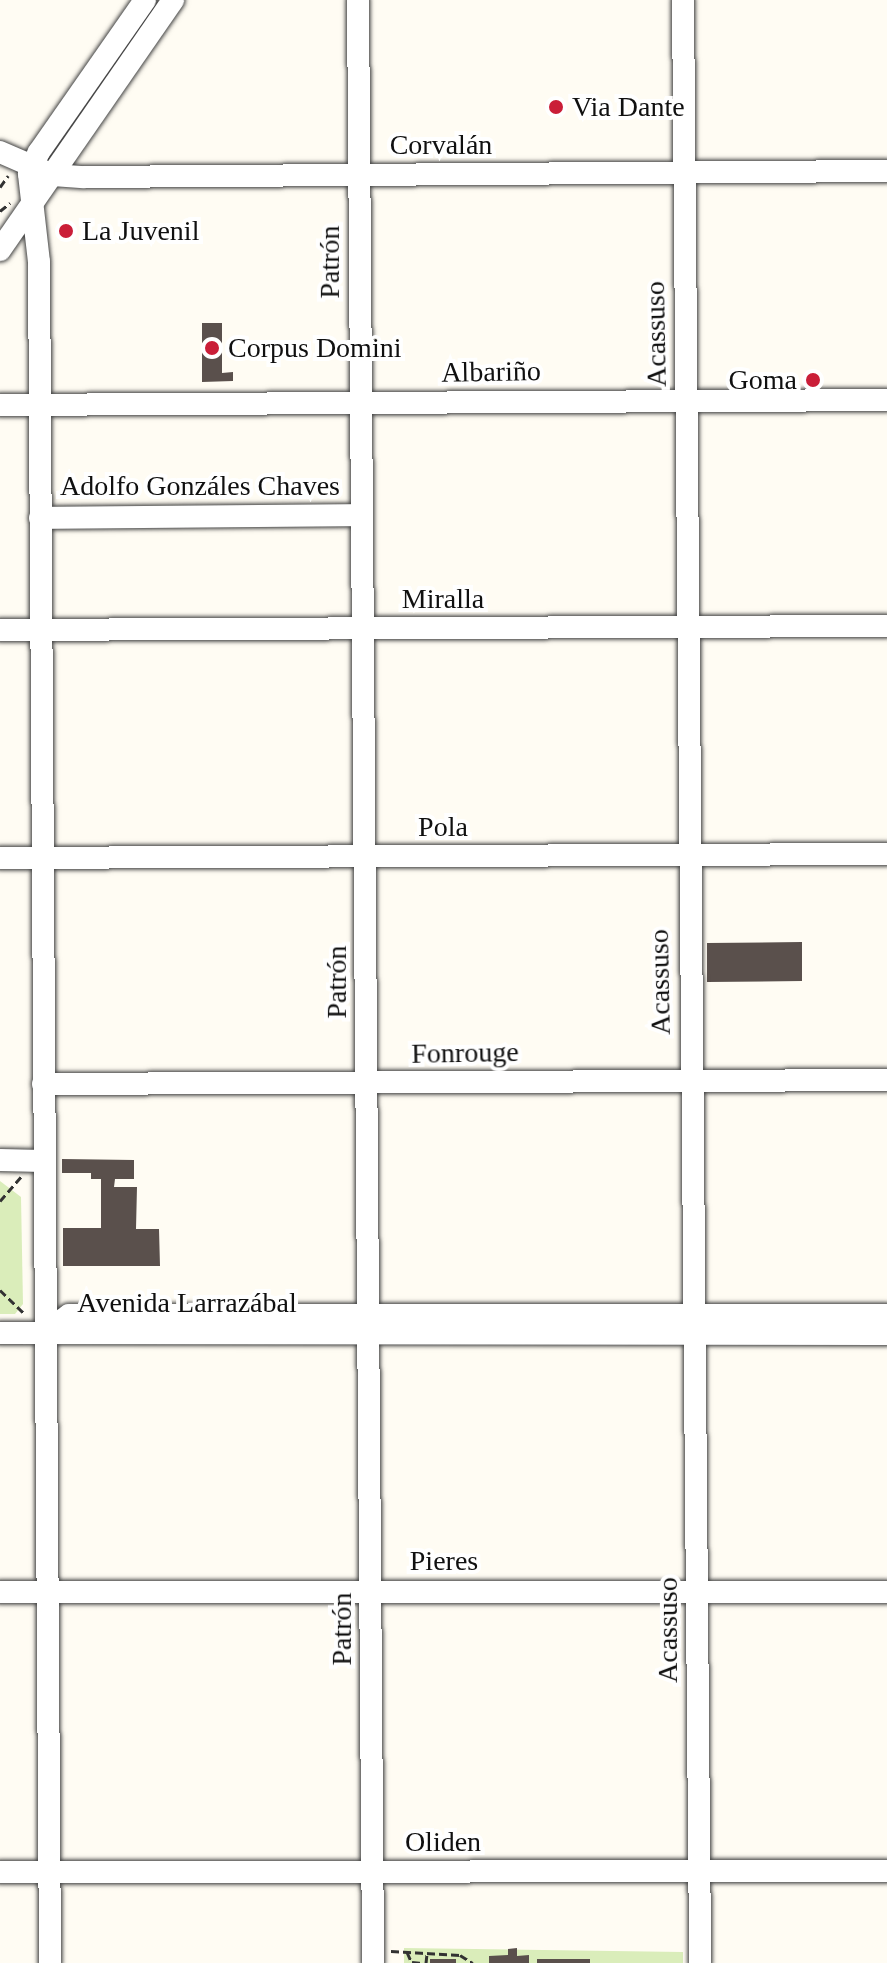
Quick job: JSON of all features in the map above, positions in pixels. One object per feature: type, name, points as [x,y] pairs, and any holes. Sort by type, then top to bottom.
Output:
[{"type":"street","points":[[50,1963],[38,249],[30,168],[145,0]]},
{"type":"street","points":[[3,246],[173,0]]},
{"type":"street","name":"Patrón","points":[[358,0],[373,1956]]},
{"type":"street","name":"Acassuso","points":[[683,0],[700,1963]]},
{"type":"street","points":[[70,149],[81,177]]},
{"type":"street","name":"Corvalán","points":[[0,152],[30,168],[53,175],[81,177],[887,171]]},
{"type":"street","points":[[3,246],[24,238],[38,249]]},
{"type":"street","name":"Albariño","points":[[0,405],[887,400]]},
{"type":"street","name":"Adolfo Gonzáles Chaves","points":[[40,518],[362,515]]},
{"type":"street","name":"Miralla","points":[[0,630],[887,626]]},
{"type":"street","name":"Pola","points":[[0,858],[887,854]]},
{"type":"street","name":"Fonrouge","points":[[43,1084],[887,1080]]},
{"type":"street","points":[[0,1160],[43,1161]]},
{"type":"street","name":"Avenida Larrazábal","points":[[694,1325],[887,1315]]},
{"type":"street","name":"Avenida Larrazábal","points":[[0,1333],[369,1325],[694,1325],[887,1334]]},
{"type":"street","name":"Pieres","points":[[0,1592],[887,1592]]},
{"type":"street","name":"Oliden","points":[[0,1872],[887,1871]]},
{"type":"path","points":[[407,1952],[412,1963],[424,1963],[427,1954]]},
{"type":"path","points":[[373,1956],[407,1952],[460,1955],[473,1963]]},
{"type":"path","points":[[459,1963],[460,1955]]},
{"type":"green space","points":[[0,1181],[21,1197],[23,1304],[15,1314],[0,1314]]},
{"type":"green space","points":[[404,1948],[683,1952],[683,1963],[404,1963]]},
{"type":"building","name":"Corpus Domini","points":[[202,323],[222,323],[222,373],[233,372],[233,381],[202,382]]},
{"type":"building","points":[[802,942],[802,981],[707,982],[707,943]]},
{"type":"building","points":[[62,1159],[134,1160],[134,1179],[115,1179],[114,1187],[137,1187],[136,1229],[159,1229],[160,1266],[63,1266],[63,1228],[101,1228],[101,1179],[91,1179],[91,1173],[62,1173]]},
{"type":"building","points":[[517,1948],[517,1956],[529,1955],[529,1963],[489,1963],[489,1956],[508,1955],[508,1949]]},
{"type":"building","points":[[430,1959],[456,1959],[456,1963],[430,1963]]},
{"type":"building","points":[[537,1959],[590,1959],[590,1963],[537,1963]]},
{"type":"place","name":"Via Dante","points":[[556,107]]},
{"type":"place","name":"La Juvenil","points":[[66,231]]},
{"type":"place","name":"Corpus Domini","points":[[212,348]]},
{"type":"place","name":"Goma","points":[[813,380]]}]
